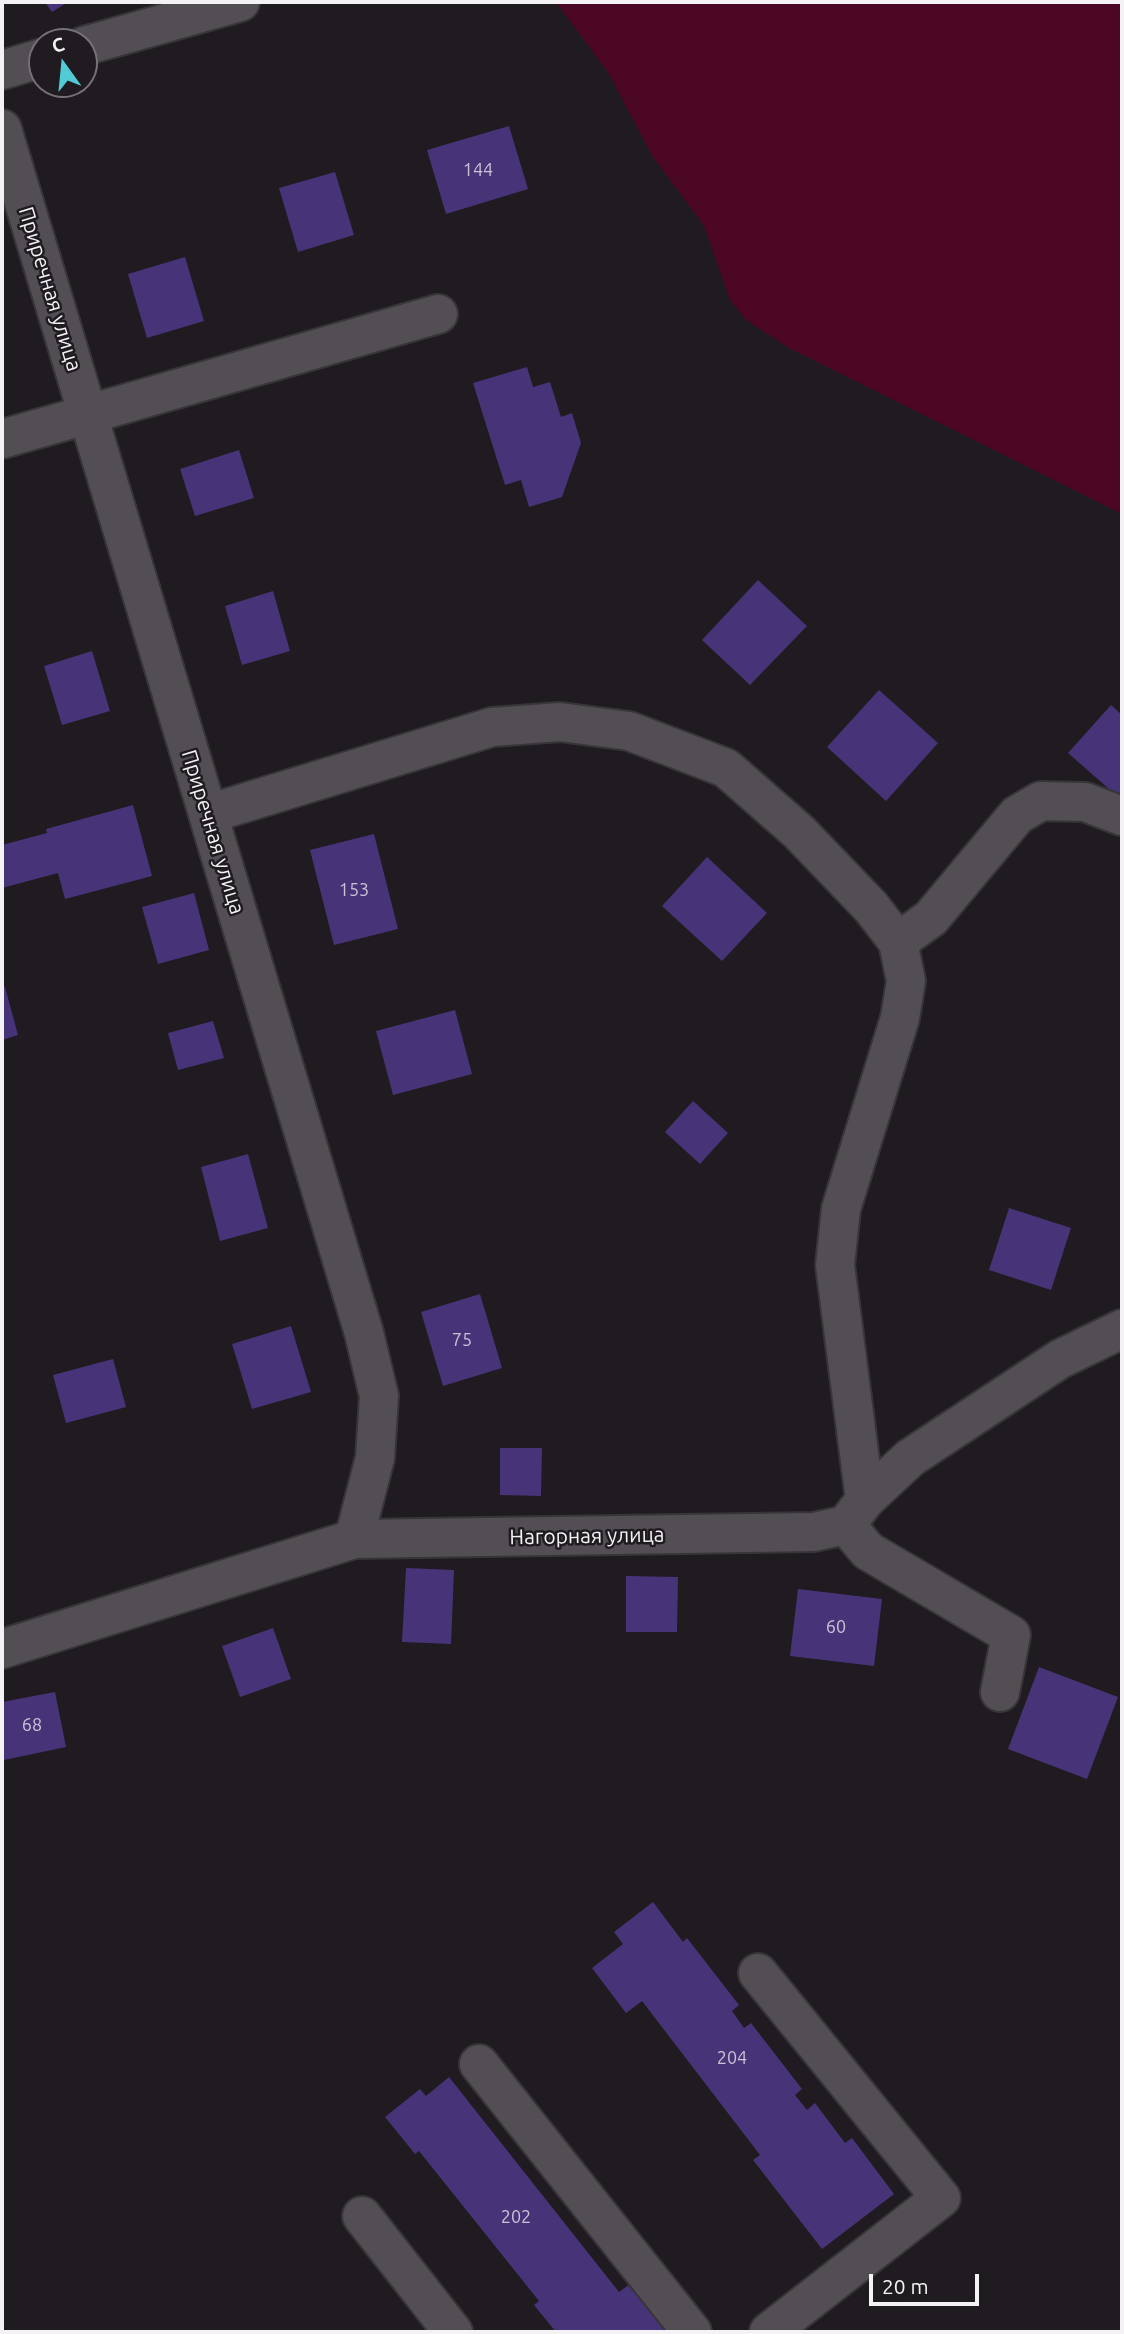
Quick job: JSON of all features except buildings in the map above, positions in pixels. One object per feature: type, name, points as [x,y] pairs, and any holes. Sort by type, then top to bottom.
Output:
[{"type":"street","points":[[98,42],[240,2]]},
{"type":"street","points":[[2,70],[28,62]]},
{"type":"street","name":"Приречная улица","points":[[2,129],[364,1333],[379,1396],[375,1458],[354,1539]]},
{"type":"street","points":[[2,439],[438,314]]},
{"type":"street","points":[[208,814],[492,727],[560,722],[629,731],[726,768],[799,832],[871,907],[898,942],[906,981],[900,1018],[841,1209],[835,1265],[856,1512],[868,1551],[1011,1635],[1000,1692]]},
{"type":"street","points":[[898,942],[931,919],[1017,815],[1041,801],[1085,802],[1122,816]]},
{"type":"street","points":[[856,1512],[910,1458],[1060,1359],[1122,1329]]},
{"type":"street","name":"Нагорная улица","points":[[2,1649],[354,1539],[814,1532],[856,1512]]},
{"type":"street","points":[[758,1973],[941,2198],[792,2325]]},
{"type":"street","points":[[479,2064],[692,2332]]},
{"type":"street","points":[[362,2216],[453,2332]]},
{"type":"shaded area","points":[[556,2],[1122,2],[1122,514],[789,348],[746,320],[730,300],[704,226],[651,154],[609,74]]}]
